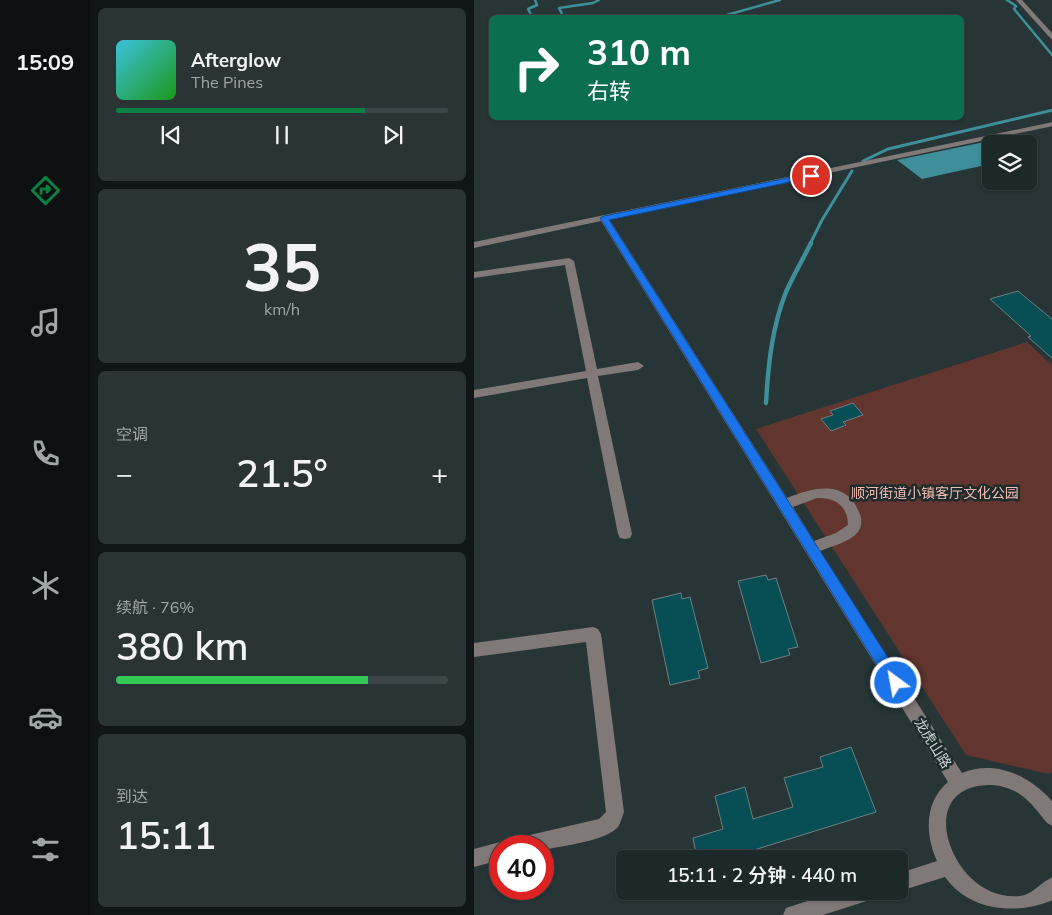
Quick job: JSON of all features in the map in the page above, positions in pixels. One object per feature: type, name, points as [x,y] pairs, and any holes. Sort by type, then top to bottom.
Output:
[{"type":"street","points":[[1019,0],[1052,39]]},
{"type":"street","points":[[474,246],[1052,124]]},
{"type":"street","name":"龙虎山路","points":[[604,218],[959,784]]},
{"type":"street","points":[[474,275],[568,261],[625,534]]},
{"type":"street","points":[[474,394],[638,366]]},
{"type":"street","points":[[784,505],[813,494],[828,492],[838,495],[856,516],[855,525],[848,534],[812,548]]},
{"type":"street","points":[[474,650],[593,634],[615,812],[612,820],[603,827],[554,838]]},
{"type":"street","points":[[1049,805],[1026,788],[1006,779],[986,776],[968,779],[948,793],[941,804],[937,823],[939,845],[948,867],[963,885],[983,900],[1028,910],[1044,897],[1052,886]]},
{"type":"street","points":[[474,858],[489,854]]},
{"type":"street","points":[[908,880],[948,867]]},
{"type":"street","points":[[793,915],[840,900]]},
{"type":"green space","name":"顺河街道小镇客厅文化公园","points":[[1027,342],[1052,365],[1052,772],[1049,774],[966,755],[756,429]]},
{"type":"water","points":[[982,142],[982,166],[922,179],[897,160]]},
{"type":"building","points":[[1018,291],[1053,320],[1053,359],[990,299]]},
{"type":"building","points":[[853,403],[863,415],[843,422],[846,425],[831,431],[821,419],[833,415],[830,411]]},
{"type":"building","points":[[766,575],[768,580],[776,578],[798,647],[788,649],[790,655],[761,663],[738,581]]},
{"type":"building","points":[[681,593],[682,599],[690,597],[708,668],[698,671],[700,678],[670,685],[652,600]]},
{"type":"building","points":[[851,747],[876,812],[754,850],[695,850],[693,838],[723,829],[715,796],[745,787],[753,819],[793,807],[784,778],[823,767],[820,757]]},
{"type":"waterway","points":[[531,15],[528,9],[537,5],[535,0]]},
{"type":"waterway","points":[[562,15],[559,8],[593,3],[599,0]]},
{"type":"waterway","points":[[727,15],[780,0]]},
{"type":"waterway","points":[[1007,0],[1016,6],[1014,9],[1053,56]]},
{"type":"waterway","points":[[863,161],[888,149],[1053,110]]},
{"type":"waterway","points":[[810,244],[822,220],[852,171]]},
{"type":"waterway","points":[[766,403],[777,319],[786,292],[811,243]]},
{"type":"route","points":[[811,176],[604,218],[896,683]]}]
